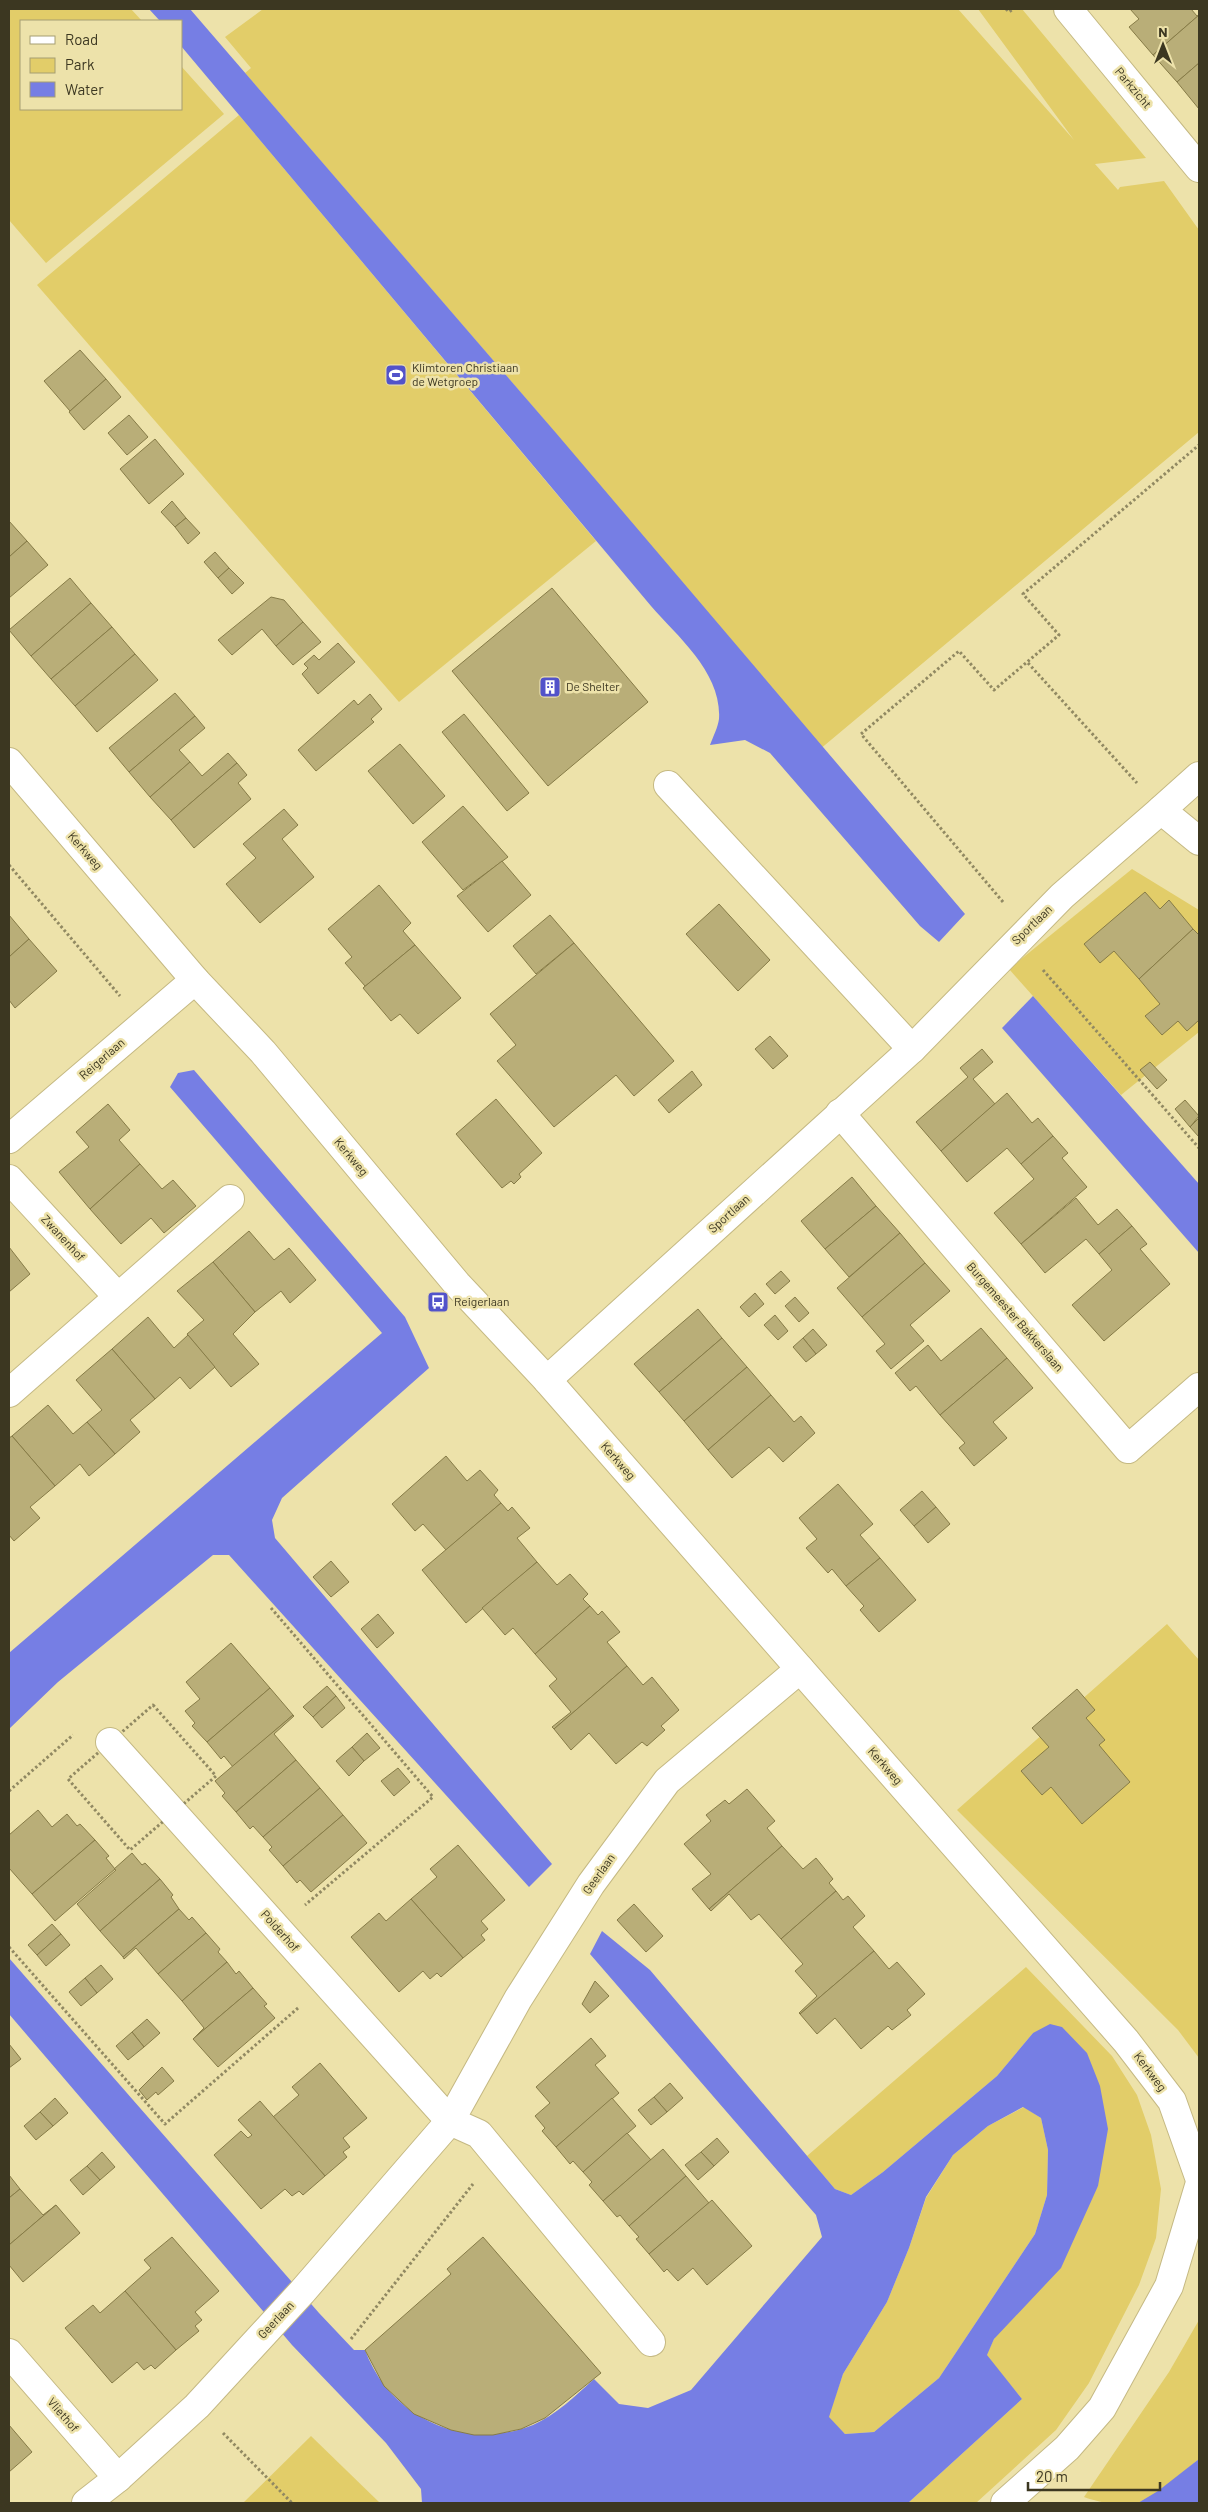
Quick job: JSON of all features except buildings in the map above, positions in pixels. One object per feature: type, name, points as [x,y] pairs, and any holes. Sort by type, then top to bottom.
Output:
[{"type":"street","name":"Parkzicht","points":[[1068,9],[1199,168]]},
{"type":"street","name":"Kerkweg","points":[[9,762],[195,980],[263,1052],[457,1284],[547,1380],[1126,2041],[1172,2101],[1199,2177]]},
{"type":"street","name":"Sportlaan","points":[[547,1380],[912,1049],[1062,896],[1199,776]]},
{"type":"street","points":[[668,785],[912,1049]]},
{"type":"street","points":[[1161,810],[1199,841]]},
{"type":"street","name":"Reigerlaan","points":[[9,1139],[195,980]]},
{"type":"street","name":"Burgemeester Bakkerslaan","points":[[840,1113],[1128,1449],[1199,1387]]},
{"type":"street","name":"Zwanenhof","points":[[9,1180],[118,1297]]},
{"type":"street","points":[[9,1393],[230,1199]]},
{"type":"street","name":"Geerlaan","points":[[86,2503],[118,2478],[196,2406],[302,2292],[450,2121],[518,2000],[591,1884],[667,1781],[800,1669]]},
{"type":"street","name":"Polderhof","points":[[107,1739],[450,2121]]},
{"type":"street","points":[[450,2121],[479,2134],[651,2342]]},
{"type":"street","points":[[1005,2503],[1067,2448],[1102,2408],[1169,2286],[1199,2186]]},
{"type":"street","name":"Vliethof","points":[[9,2352],[118,2478]]},
{"type":"path","points":[[1006,9],[1009,12],[1013,9]]},
{"type":"path","points":[[1199,445],[1023,594],[1059,635],[1028,663],[994,690],[959,651],[861,734],[1022,935],[1199,1148]]},
{"type":"path","points":[[1028,663],[1161,810]]},
{"type":"path","points":[[9,865],[144,1023]]},
{"type":"path","points":[[271,1608],[433,1797],[278,1928]]},
{"type":"path","points":[[9,1791],[75,1733]]},
{"type":"path","points":[[9,1947],[165,2124],[327,1983]]},
{"type":"path","points":[[351,2339],[496,2154]]},
{"type":"path","points":[[196,2406],[292,2503]]},
{"type":"green space","points":[[9,9],[131,9],[141,20],[20,20],[20,110],[182,110],[182,67],[224,114],[46,263],[9,220]]},
{"type":"green space","points":[[263,9],[958,9],[1074,140],[978,9],[1022,9],[1146,158],[1095,164],[1118,190],[1120,187],[1164,181],[1199,230],[1199,432],[819,750],[541,416],[245,73],[251,68],[225,37]]},
{"type":"green space","points":[[239,115],[596,541],[399,702],[37,285]]},
{"type":"green space","points":[[1132,869],[1199,910],[1199,1032],[1121,1095],[1009,969]]},
{"type":"green space","points":[[1167,1624],[1199,1660],[1199,2058],[1178,2030],[957,1810]]},
{"type":"green space","points":[[1026,1967],[1112,2056],[1137,2095],[1151,2135],[1161,2189],[1156,2238],[1139,2285],[1089,2383],[1056,2430],[976,2503],[908,2503],[1022,2399],[986,2356],[994,2339],[1098,2186],[1033,2033],[997,2076],[883,2172],[851,2195],[835,2189],[807,2156]]},
{"type":"green space","points":[[1024,2107],[1041,2118],[1048,2150],[1047,2195],[1035,2234],[939,2378],[874,2432],[845,2434],[828,2417],[843,2374],[887,2302],[909,2248],[926,2198],[953,2155],[988,2126]]},
{"type":"green space","points":[[1199,2320],[1199,2459],[1162,2490],[1138,2503],[1118,2505],[1084,2497],[1169,2372]]},
{"type":"green space","points":[[311,2436],[380,2503],[243,2503]]},
{"type":"water","points":[[149,9],[190,9],[556,433],[965,914],[939,942],[920,926],[770,753],[745,740],[710,745],[719,719],[718,702],[706,671],[696,657],[651,606],[182,47],[182,20],[159,20]]},
{"type":"water","points":[[1033,996],[1199,1184],[1199,1253],[1002,1028]]},
{"type":"water","points":[[194,1070],[405,1317],[429,1368],[282,1498],[272,1520],[275,1538],[552,1864],[529,1887],[229,1555],[213,1555],[58,1682],[9,1729],[9,1653],[382,1333],[170,1087],[178,1073]]},
{"type":"water","points":[[602,1931],[650,1970],[835,2189],[851,2195],[883,2172],[997,2076],[1033,2033],[1050,2024],[1062,2027],[1087,2053],[1100,2086],[1108,2129],[1098,2186],[1061,2268],[994,2339],[987,2355],[1022,2399],[908,2503],[422,2503],[421,2489],[386,2443],[292,2345],[9,2014],[9,1958],[319,2313],[354,2350],[365,2350],[377,2374],[392,2394],[411,2411],[433,2423],[457,2431],[482,2434],[507,2432],[533,2425],[550,2416],[594,2379],[619,2404],[648,2408],[691,2390],[822,2237],[816,2215],[590,1954]],"holes":[[[1023,2107],[1041,2118],[1048,2150],[1047,2195],[1035,2234],[939,2378],[874,2432],[845,2434],[829,2417],[843,2374],[887,2302],[909,2248],[926,2197],[953,2155],[988,2126]]]},
{"type":"water","points":[[1199,2459],[1199,2503],[1138,2503],[1158,2491]]},
{"type":"place","name":"Klimtoren Christiaan de Wetgroep","points":[[396,375]]},
{"type":"place","name":"De Shelter","points":[[550,687]]},
{"type":"place","name":"Reigerlaan","points":[[438,1302]]}]
